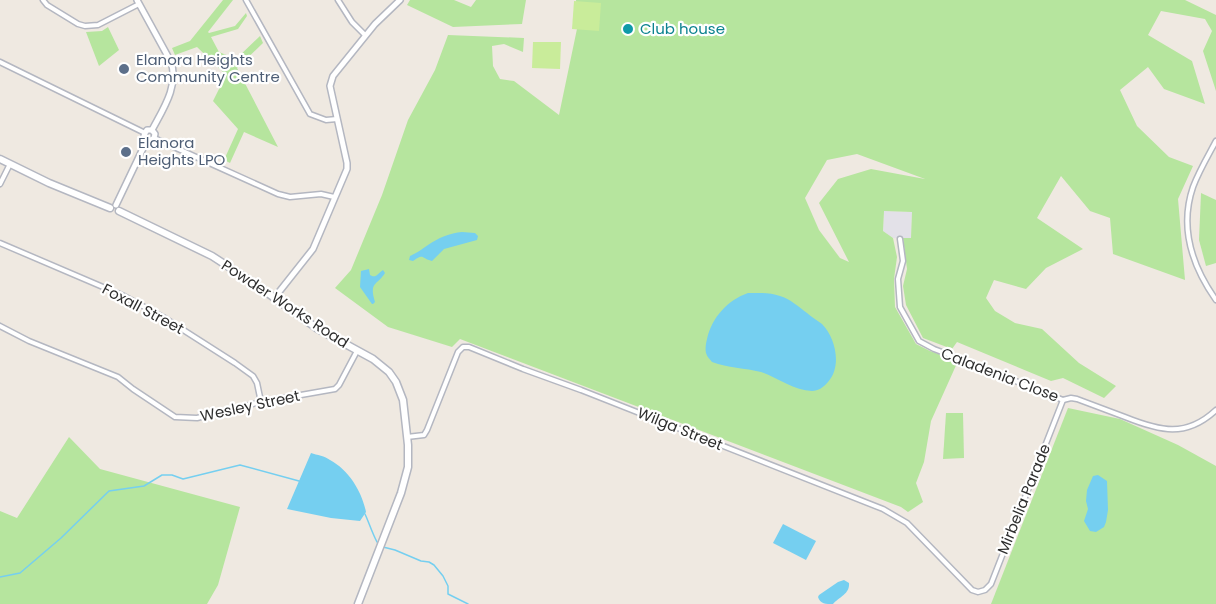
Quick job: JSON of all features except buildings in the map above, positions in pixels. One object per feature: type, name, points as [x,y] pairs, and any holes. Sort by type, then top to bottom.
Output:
[{"type":"main road","name":"Powder Works Road","points":[[0,159],[49,183],[115,208],[212,256],[275,297],[318,329],[381,365],[389,372],[403,400],[409,456],[408,467],[401,493],[358,604]]},
{"type":"street","points":[[43,0],[47,5],[85,26],[98,24],[138,2],[171,62],[174,72],[170,92],[152,130]]},
{"type":"street","points":[[246,0],[310,114],[326,120],[337,119]]},
{"type":"street","points":[[338,0],[352,22],[365,35]]},
{"type":"street","points":[[275,297],[313,249],[347,169],[330,86],[333,76],[365,35],[400,0]]},
{"type":"street","points":[[0,62],[145,133]]},
{"type":"street","points":[[145,133],[149,129],[152,130]]},
{"type":"street","points":[[152,130],[155,134],[154,138]]},
{"type":"street","points":[[145,133],[147,140]]},
{"type":"street","points":[[154,138],[278,194],[290,197],[321,194],[334,197]]},
{"type":"street","points":[[147,140],[151,141],[154,138]]},
{"type":"street","points":[[115,208],[147,140]]},
{"type":"street","points":[[1216,141],[1194,184],[1190,199],[1188,226],[1191,253],[1197,269],[1216,300]]},
{"type":"street","points":[[0,184],[10,164]]},
{"type":"street","name":"Caladenia Close","points":[[900,239],[903,261],[898,279],[900,307],[919,341],[1063,400],[1077,399],[1148,427],[1180,430],[1201,423],[1216,410]]},
{"type":"street","name":"Foxall Street","points":[[0,243],[124,296],[163,316],[253,376],[261,402]]},
{"type":"street","name":"Wesley Street","points":[[0,326],[29,341],[118,377],[175,417],[197,418],[261,402],[335,389],[357,351]]},
{"type":"street","name":"Wilga Street","points":[[407,437],[423,435],[428,430],[458,352],[463,347],[468,347],[883,509],[907,523],[972,590],[978,592]]},
{"type":"street","name":"Mirbelia Parade","points":[[978,592],[985,590],[990,584],[1063,400]]},
{"type":"shaded area","points":[[884,211],[912,212],[911,239],[893,238],[883,231]]},
{"type":"green space","points":[[223,0],[233,0],[208,32],[235,26],[246,13],[247,16],[238,29],[211,37],[219,52],[236,59],[260,36],[263,43],[237,68],[278,147],[244,132],[230,163],[224,160],[238,129],[213,101],[226,75],[197,47],[175,55],[172,48],[190,41]]},
{"type":"green space","points":[[410,0],[454,0],[471,7],[476,0],[526,0],[522,24],[453,27],[407,5]]},
{"type":"green space","points":[[576,0],[1185,0],[1216,15],[1216,91],[1203,51],[1212,31],[1205,19],[1161,11],[1148,35],[1192,61],[1205,104],[1164,89],[1148,67],[1120,90],[1137,126],[1169,157],[1193,166],[1178,199],[1185,280],[1113,254],[1110,218],[1090,211],[1061,176],[1037,218],[1083,249],[1046,268],[1026,289],[994,280],[986,298],[995,311],[1015,323],[1042,329],[1079,363],[1116,386],[1104,398],[1063,378],[1051,381],[957,342],[952,349],[923,338],[906,305],[903,286],[907,269],[903,238],[911,238],[912,212],[884,211],[883,231],[893,238],[897,257],[894,279],[895,307],[916,344],[958,361],[931,421],[924,462],[916,483],[923,502],[908,512],[901,507],[460,339],[452,347],[388,327],[335,288],[351,270],[382,195],[408,120],[435,70],[448,35],[524,38],[523,52],[504,44],[492,46],[493,66],[500,79],[514,81],[559,115],[578,24]],"holes":[[[857,154],[925,179],[871,169],[838,179],[819,203],[849,262],[840,258],[819,230],[805,198],[827,160]]]},
{"type":"green space","points":[[574,1],[601,3],[599,31],[572,29]]},
{"type":"green space","points":[[108,27],[119,50],[99,66],[86,32],[102,31]]},
{"type":"green space","points":[[533,42],[561,42],[560,69],[532,68]]},
{"type":"green space","points":[[1201,193],[1216,200],[1216,263],[1206,266],[1199,240]]},
{"type":"green space","points":[[1068,408],[1120,419],[1178,445],[1216,466],[1216,604],[991,604]]},
{"type":"green space","points":[[946,413],[963,413],[964,458],[943,459]]},
{"type":"green space","points":[[69,437],[100,469],[240,507],[218,585],[207,604],[0,604],[0,511],[17,518]]},
{"type":"water","points":[[462,232],[475,233],[478,236],[477,240],[444,249],[432,261],[421,257],[413,261],[409,260],[410,256],[436,240]]},
{"type":"water","points":[[369,269],[372,276],[383,270],[385,273],[373,287],[375,302],[373,304],[360,287],[361,271]]},
{"type":"water","points":[[748,293],[768,293],[784,297],[827,330],[834,345],[836,361],[832,376],[825,386],[812,391],[805,390],[792,387],[761,372],[712,362],[706,354],[709,331],[722,310],[734,300]]},
{"type":"water","points":[[311,453],[337,464],[354,482],[366,512],[360,521],[287,509]]},
{"type":"water","points":[[1098,475],[1107,481],[1108,510],[1104,527],[1096,532],[1090,531],[1084,521],[1088,509],[1087,490],[1093,476]]},
{"type":"water","points":[[783,524],[816,541],[806,560],[773,543]]},
{"type":"water","points":[[844,580],[849,583],[849,587],[844,595],[833,604],[820,601],[819,595]]},
{"type":"waterway","points":[[0,577],[20,573],[61,538],[109,491],[144,486],[162,475],[172,475],[183,479],[240,465],[299,481]]},
{"type":"waterway","points":[[365,514],[379,545]]},
{"type":"waterway","points":[[383,547],[434,565],[448,586],[448,594],[468,604]]},
{"type":"place","name":"Club house","points":[[628,29]]},
{"type":"place","name":"Elanora Heights Community Centre","points":[[124,69]]},
{"type":"place","name":"Elanora Heights LPO","points":[[126,152]]}]
